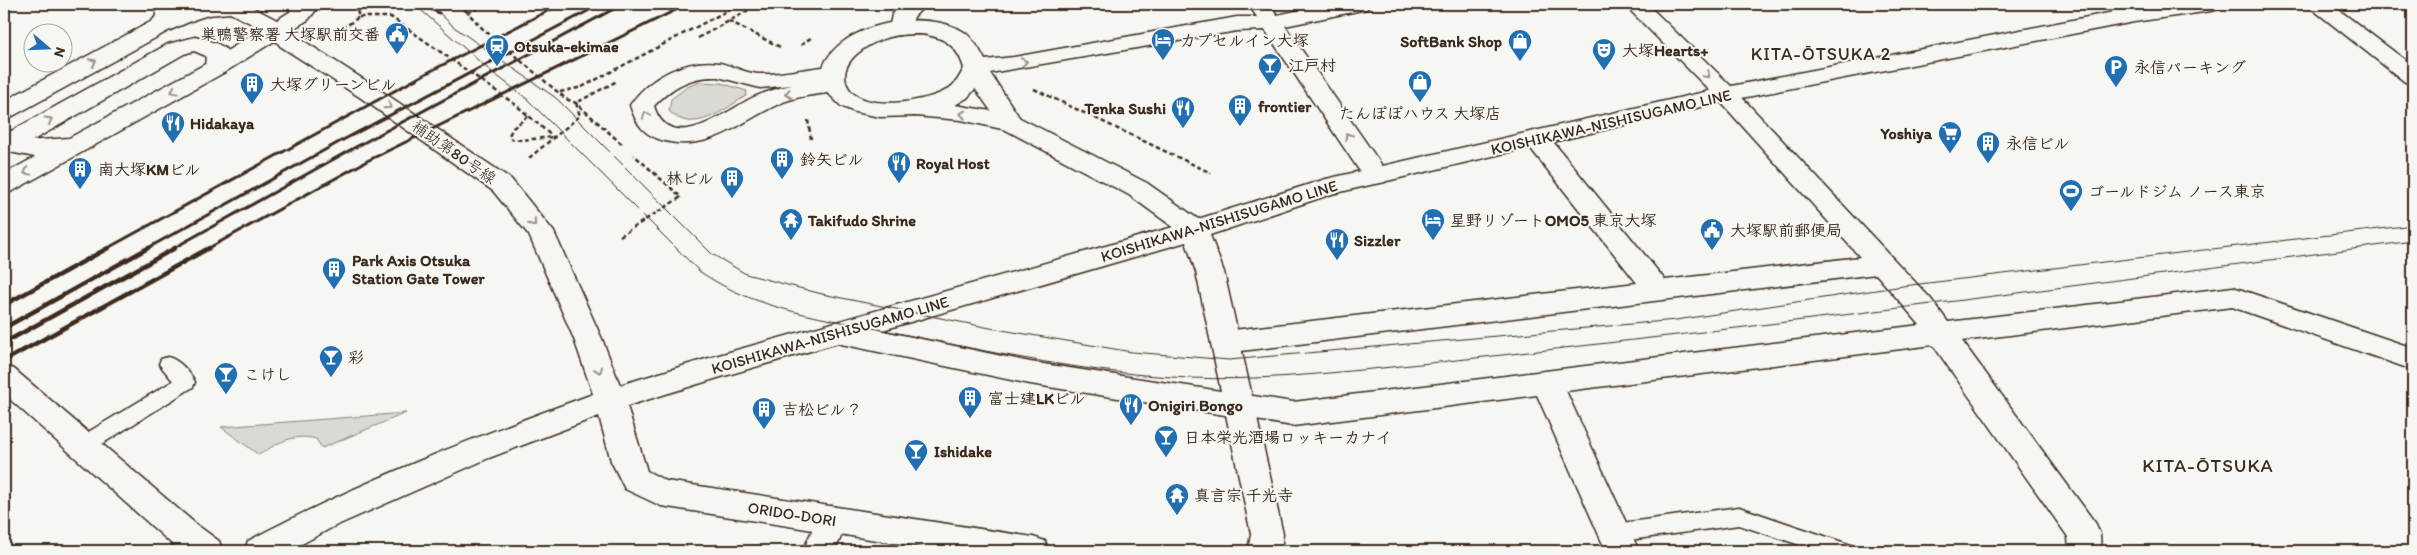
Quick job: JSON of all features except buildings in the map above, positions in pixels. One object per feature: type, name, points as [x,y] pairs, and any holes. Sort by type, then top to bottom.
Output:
[{"type":"street","points":[[160,26],[167,16],[167,4]]},
{"type":"street","points":[[4,185],[217,67],[300,15],[305,10],[295,4]]},
{"type":"street","points":[[900,28],[903,15],[915,4]]},
{"type":"street","points":[[976,68],[1014,64],[1237,24],[1265,14],[1359,4]]},
{"type":"street","points":[[1635,4],[1726,94],[1920,306],[1942,334],[2084,534],[2085,551]]},
{"type":"street","name":"KOISHIKAWA-NISHISUGAMO LINE","points":[[260,551],[322,517],[478,449],[610,400],[718,366],[1195,230],[1326,187],[1726,94],[2125,9],[2211,4]]},
{"type":"street","points":[[2317,4],[2413,77]]},
{"type":"street","points":[[4,111],[160,26],[188,14],[212,7],[233,5]]},
{"type":"street","name":"補助第80号線","points":[[233,5],[279,28],[288,41],[385,104],[502,185],[540,232],[588,339],[610,400]]},
{"type":"street","points":[[1265,14],[1376,176]]},
{"type":"street","points":[[1011,123],[985,86],[968,46],[954,36],[935,29],[900,28],[880,32],[858,41],[842,55],[834,68],[839,92],[852,101],[868,108],[961,113],[1011,123],[1138,189],[1195,230],[1210,272],[1267,534],[1265,551]]},
{"type":"street","points":[[5,143],[176,49],[195,44],[218,52],[217,67]]},
{"type":"street","points":[[901,110],[938,104],[958,94],[969,82],[976,68]]},
{"type":"street","points":[[718,70],[748,80],[760,81],[835,78],[774,97],[750,108],[708,134],[690,138],[659,132],[646,120],[642,105],[660,86],[687,72],[718,70]]},
{"type":"street","points":[[1537,139],[1659,291]]},
{"type":"street","points":[[5,143],[41,150],[81,142]]},
{"type":"street","points":[[1225,342],[1883,264]]},
{"type":"street","points":[[841,332],[1030,373],[1293,414],[2233,297],[2413,359]]},
{"type":"street","points":[[4,377],[185,535],[207,551]]},
{"type":"street","points":[[1547,383],[1619,542]]},
{"type":"street","name":"ORIDO-DORI","points":[[610,400],[628,461],[636,480],[661,493],[1033,551]]},
{"type":"street","points":[[819,551],[832,520]]},
{"type":"lane","points":[[82,446],[186,382],[168,364]]},
{"type":"lane","points":[[1619,542],[1739,516],[1844,551]]},
{"type":"path","points":[[355,4],[359,16]]},
{"type":"path","points":[[459,4],[482,28],[566,99],[576,103]]},
{"type":"path","points":[[468,13],[485,4]]},
{"type":"path","points":[[560,93],[582,87],[740,4]]},
{"type":"path","points":[[336,33],[359,16],[391,17],[508,100],[528,116],[553,137],[540,137],[520,142],[512,139],[509,135],[513,128],[528,116]]},
{"type":"path","points":[[730,21],[789,52]]},
{"type":"path","points":[[1014,64],[1024,84],[1211,173]]},
{"type":"path","points":[[620,236],[681,197]]},
{"type":"shaded area","points":[[700,82],[721,83],[747,91],[746,96],[718,113],[698,121],[678,118],[669,111],[671,99],[687,87]]},
{"type":"shaded area","points":[[406,413],[322,448],[316,439],[300,437],[279,443],[259,455],[221,427]]},
{"type":"tram line","points":[[414,4],[487,68],[527,99],[699,271],[722,285],[769,305],[820,318],[1043,362],[1116,372],[1153,376],[1238,379],[1382,368],[1815,318],[2413,241]]},
{"type":"tram line","points":[[430,4],[454,27],[556,98],[712,254],[746,274],[822,294],[990,328],[1132,352],[1229,360],[1676,320],[1903,286],[2413,225]]},
{"type":"railway","points":[[419,4],[439,13]]},
{"type":"railway","points":[[106,249],[427,73],[561,4]]},
{"type":"railway","points":[[146,249],[341,141],[601,4]]},
{"type":"railway","points":[[172,249],[352,149],[623,4]]},
{"type":"railway","points":[[207,249],[367,161],[688,4]]},
{"type":"railway","points":[[4,305],[108,248]]},
{"type":"railway","points":[[4,328],[148,248]]},
{"type":"railway","points":[[4,343],[175,248]]},
{"type":"railway","points":[[4,361],[209,248]]},
{"type":"place","name":"巣鴨警察署 大塚駅前交番","points":[[397,55]]},
{"type":"place","name":"カプセルイン大塚","points":[[1163,61]]},
{"type":"place","name":"SoftBank Shop","points":[[1520,62]]},
{"type":"place","name":"Otsuka-ekimae","points":[[497,67]]},
{"type":"place","name":"大塚Hearts+","points":[[1604,71]]},
{"type":"place","name":"江戸村","points":[[1270,86]]},
{"type":"place","name":"永信パーキング","points":[[2116,88]]},
{"type":"place","name":"たんぽぽハウス 大塚店","points":[[1420,103]]},
{"type":"place","name":"大塚グリーンビル","points":[[252,105]]},
{"type":"place","name":"frontier","points":[[1240,127]]},
{"type":"place","name":"Tenka Sushi","points":[[1183,129]]},
{"type":"place","name":"Hidakaya","points":[[173,144]]},
{"type":"place","name":"Yoshiya","points":[[1950,154]]},
{"type":"place","name":"永信ビル","points":[[1988,164]]},
{"type":"place","name":"鈴矢ビル","points":[[782,180]]},
{"type":"place","name":"Royal Host","points":[[899,184]]},
{"type":"place","name":"南大塚KMビル","points":[[80,190]]},
{"type":"place","name":"林ビル","points":[[732,199]]},
{"type":"place","name":"ゴールドジム ノース東京","points":[[2071,212]]},
{"type":"place","name":"Takifudo Shrine","points":[[791,241]]},
{"type":"place","name":"星野リゾートOMO5 東京大塚","points":[[1433,241]]},
{"type":"place","name":"大塚駅前郵便局","points":[[1712,251]]},
{"type":"place","name":"Sizzler","points":[[1337,261]]},
{"type":"place","name":"Park Axis Otsuka Station Gate Tower","points":[[334,290]]},
{"type":"place","name":"彩","points":[[331,378]]},
{"type":"place","name":"こけし","points":[[226,395]]},
{"type":"place","name":"富士建LKビル","points":[[970,419]]},
{"type":"place","name":"Onigiri Bongo","points":[[1131,426]]},
{"type":"place","name":"吉松ビル？","points":[[764,430]]},
{"type":"place","name":"日本栄光酒場ロッキーカナイ","points":[[1166,458]]},
{"type":"place","name":"Ishidake","points":[[916,472]]},
{"type":"place","name":"真言宗 千光寺","points":[[1177,516]]},
{"type":"district","name":"KITA-ŌTSUKA 2","points":[[1821,54]]},
{"type":"district","name":"KITA-ŌTSUKA","points":[[2208,465]]}]
